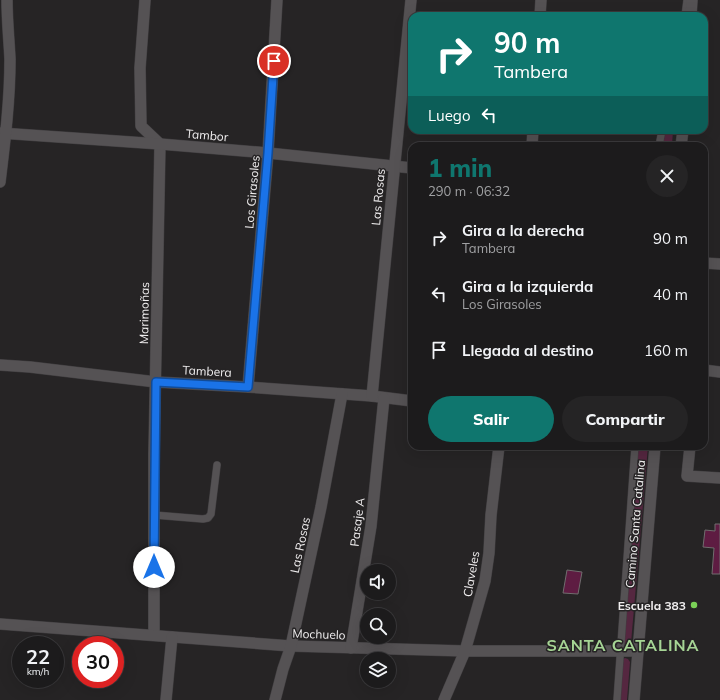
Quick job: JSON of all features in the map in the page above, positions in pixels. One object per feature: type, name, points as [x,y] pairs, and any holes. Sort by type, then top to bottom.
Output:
[{"type":"street","points":[[0,182],[10,59],[7,0]]},
{"type":"street","points":[[145,0],[140,68],[141,126],[160,144]]},
{"type":"street","name":"Los Girasoles","points":[[248,387],[268,153],[277,0]]},
{"type":"street","name":"Las Rosas","points":[[410,12],[411,0]]},
{"type":"street","points":[[540,12],[541,0]]},
{"type":"street","points":[[691,12],[692,0]]},
{"type":"street","name":"Las Rosas","points":[[372,396],[408,29]]},
{"type":"street","name":"Tambor","points":[[3,133],[268,153],[408,168]]},
{"type":"street","name":"Marimoñas","points":[[154,635],[154,515],[160,144]]},
{"type":"street","points":[[708,263],[720,264]]},
{"type":"street","name":"Tambera","points":[[0,365],[30,367],[156,382],[372,396],[408,401]]},
{"type":"street","points":[[708,370],[720,372]]},
{"type":"street","name":"Las Rosas","points":[[275,700],[291,646],[321,507],[342,394]]},
{"type":"street","name":"Pasaje A","points":[[351,648],[371,526],[384,398]]},
{"type":"street","name":"Claveles","points":[[444,700],[465,651],[478,610],[486,574],[499,450]]},
{"type":"street","name":"Camino Santa Catalina","points":[[634,700],[655,450]]},
{"type":"street","points":[[690,450],[687,476],[720,478]]},
{"type":"street","name":"Mochuelo","points":[[0,624],[291,646],[465,651],[638,651]]},
{"type":"street","points":[[166,700],[172,637]]},
{"type":"lane","points":[[686,12],[687,0]]},
{"type":"lane","points":[[617,700],[635,450]]},
{"type":"lane","points":[[154,515],[202,520],[208,518],[211,514],[217,465]]},
{"type":"shaded area","points":[[664,134],[673,134],[672,142],[662,142]]},
{"type":"shaded area","points":[[637,450],[648,450],[631,643],[630,646],[626,647],[623,644]]},
{"type":"shaded area","points":[[625,658],[630,662],[627,700],[619,700],[623,659]]},
{"type":"building","points":[[715,524],[720,524],[720,574],[712,574],[714,548],[703,547],[705,530],[715,531]]},
{"type":"building","points":[[567,570],[582,572],[578,594],[563,593]]},
{"type":"place","name":"Escuela 383","points":[[694,605]]},
{"type":"district","name":"SANTA CATALINA","points":[[623,645]]},
{"type":"route","points":[[154,567],[154,453],[156,382],[248,387],[268,153],[274,61]]}]
